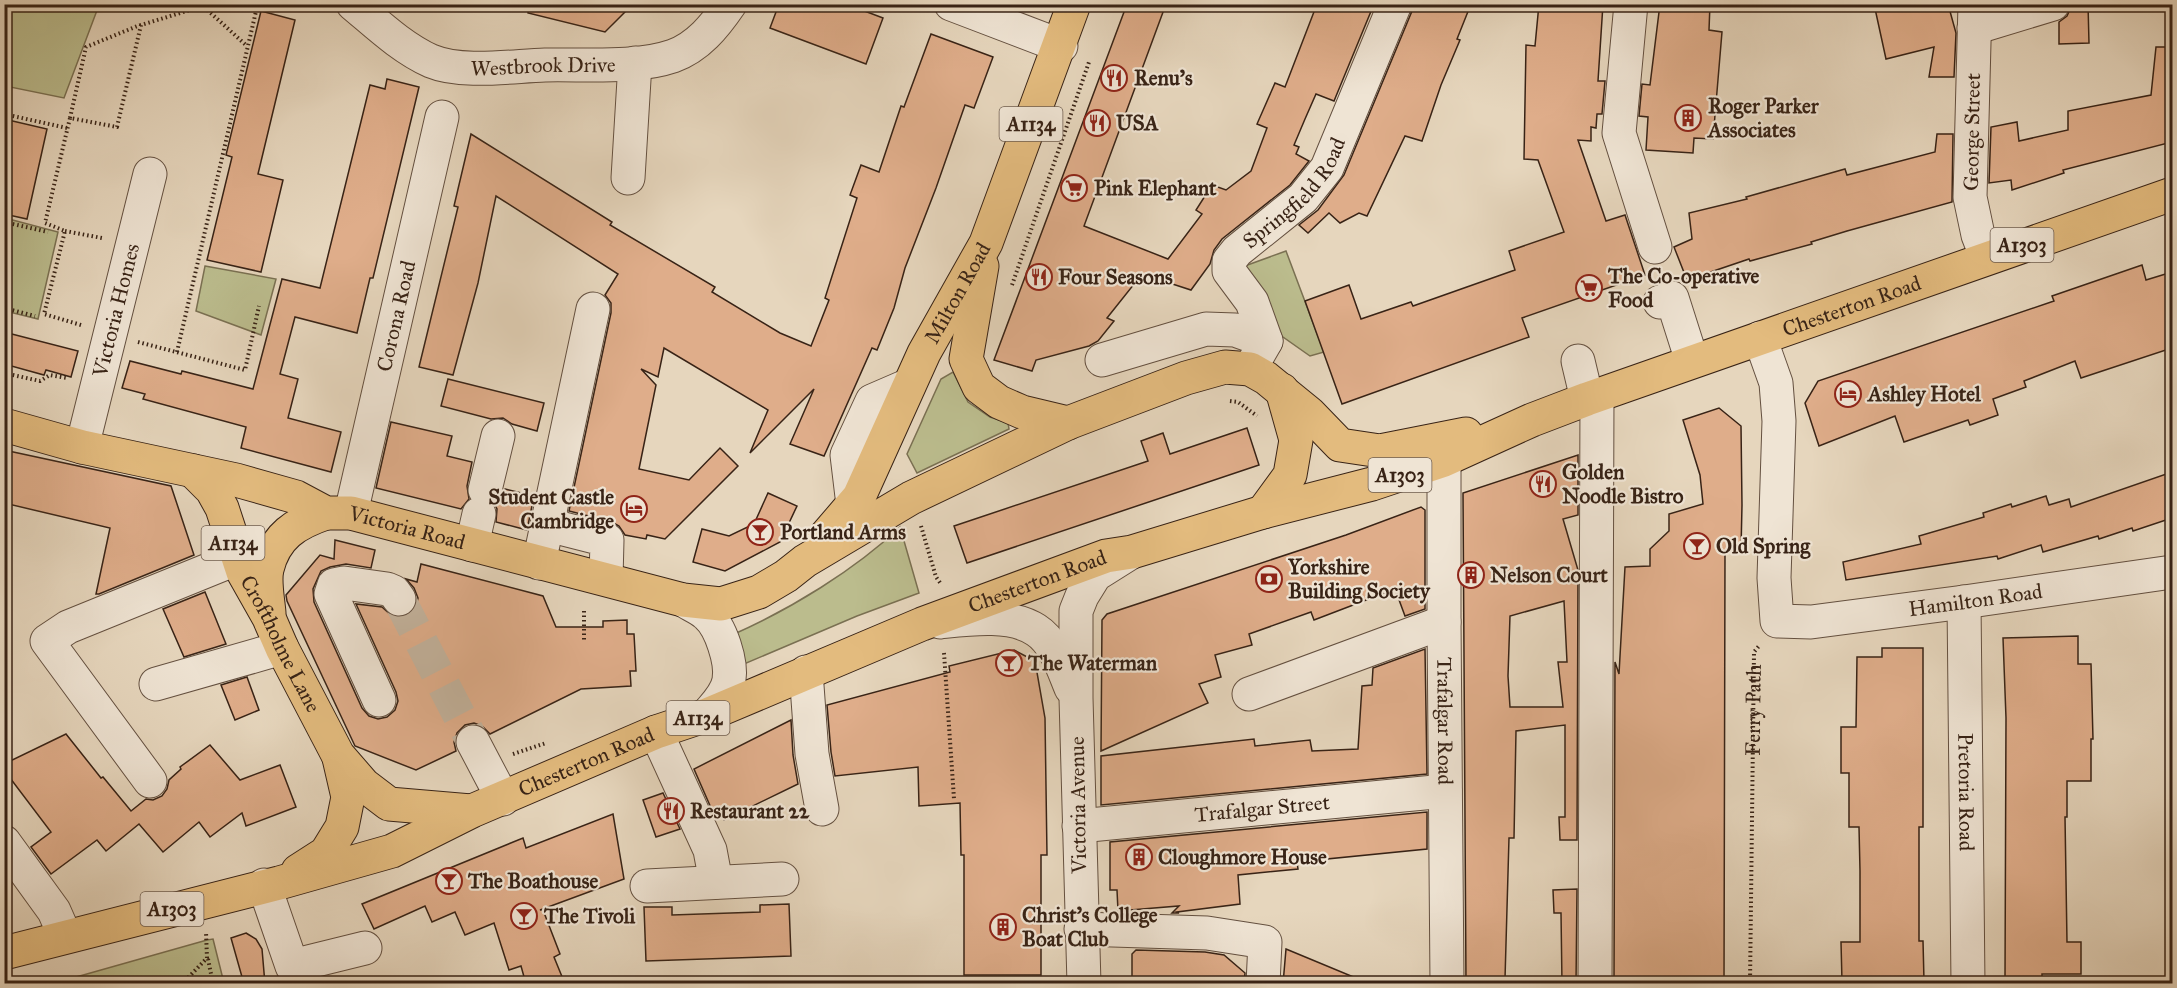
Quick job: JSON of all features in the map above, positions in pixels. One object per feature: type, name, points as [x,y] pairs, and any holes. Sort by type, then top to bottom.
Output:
[{"type":"main road","name":"Milton Road","points":[[805,561],[860,497],[924,353],[986,243],[1074,4]]},
{"type":"main road","name":"Chesterton Road","points":[[1532,420],[1692,361],[2172,194]]},
{"type":"main road","points":[[986,243],[966,359],[979,387],[999,402],[1022,412],[1068,423]]},
{"type":"main road","points":[[1258,355],[1266,378],[1282,390],[1296,440],[1290,475],[1263,512]]},
{"type":"main road","name":"A1134","points":[[805,561],[911,498],[1068,423],[1186,378],[1258,355]]},
{"type":"main road","name":"A1303","points":[[1282,390],[1340,445],[1380,451],[1532,420]]},
{"type":"main road","name":"A1303","points":[[1263,512],[1372,484],[1444,460],[1532,420]]},
{"type":"main road","name":"Victoria Road","points":[[4,425],[82,447],[236,480],[296,497],[338,513],[683,600],[721,604],[759,592],[786,576],[805,561]]},
{"type":"main road","name":"Croftholme Lane","points":[[193,471],[212,490],[222,508],[243,572],[269,618],[282,648],[338,755]]},
{"type":"main road","name":"Chesterton Road","points":[[4,953],[392,851],[472,811],[656,732],[707,715],[806,672],[1106,556],[1132,552],[1263,512]]},
{"type":"main road","name":"A1134","points":[[269,618],[266,571],[277,543],[302,522],[338,513]]},
{"type":"main road","name":"A1134","points":[[338,755],[364,785],[390,804],[472,811]]},
{"type":"main road","name":"A1303","points":[[272,884],[326,853],[342,827],[348,797],[338,755]]},
{"type":"street","name":"Westbrook Drive","points":[[352,4],[400,42],[432,61],[463,67],[635,63],[672,56],[688,49],[715,27],[730,4]]},
{"type":"street","points":[[951,4],[1060,46]]},
{"type":"street","name":"Springfield Road","points":[[1258,355],[1252,302],[1229,271],[1229,261],[1237,251],[1303,198],[1327,168],[1395,4]]},
{"type":"street","points":[[1631,4],[1619,133],[1655,246]]},
{"type":"street","points":[[1975,16],[2053,4]]},
{"type":"street","name":"George Street","points":[[1975,16],[1970,197],[1978,235],[1987,258]]},
{"type":"street","points":[[628,178],[635,63]]},
{"type":"street","name":"Corona Road","points":[[338,513],[442,117]]},
{"type":"street","name":"Victoria Homes","points":[[82,447],[150,174]]},
{"type":"street","points":[[1666,300],[1692,361]]},
{"type":"street","points":[[539,563],[593,309]]},
{"type":"street","points":[[1102,360],[1206,329],[1235,330],[1258,355]]},
{"type":"street","points":[[1760,338],[1776,383],[1779,421],[1774,578],[1778,621]]},
{"type":"street","points":[[1578,361],[1592,397],[1595,984]]},
{"type":"street","points":[[472,545],[498,436]]},
{"type":"street","name":"Trafalgar Road","points":[[1444,460],[1448,984]]},
{"type":"street","points":[[548,525],[607,540],[606,579]]},
{"type":"street","name":"Victoria Avenue","points":[[1084,984],[1076,698],[1076,611],[1095,575],[1132,552]]},
{"type":"street","points":[[150,781],[47,641],[68,627],[238,558]]},
{"type":"street","name":"Hamilton Road","points":[[1778,621],[1811,622],[2172,572]]},
{"type":"street","points":[[379,700],[331,594],[334,585],[344,583],[387,589],[399,598]]},
{"type":"street","points":[[683,600],[708,615],[720,633],[727,651],[729,680],[723,695],[707,715]]},
{"type":"street","name":"Pretoria Road","points":[[1964,602],[1968,984]]},
{"type":"street","points":[[932,623],[977,617],[1020,623],[1037,630],[1057,655],[1076,698]]},
{"type":"street","points":[[1250,694],[1444,622]]},
{"type":"street","points":[[156,684],[282,648]]},
{"type":"street","points":[[806,672],[812,754],[822,809]]},
{"type":"street","points":[[656,732],[710,850],[716,882]]},
{"type":"street","points":[[473,742],[502,799]]},
{"type":"street","name":"Trafalgar Street","points":[[1079,826],[1445,791]]},
{"type":"street","points":[[4,842],[54,911],[65,936]]},
{"type":"street","points":[[647,886],[782,879]]},
{"type":"street","points":[[272,884],[292,966],[365,948]]},
{"type":"street","points":[[1081,929],[1207,933],[1265,942],[1263,984]]},
{"type":"path","points":[[107,239],[65,231],[45,223],[86,47],[141,25],[202,5],[247,46]]},
{"type":"path","points":[[177,352],[257,7]]},
{"type":"path","points":[[70,118],[117,127],[141,25]]},
{"type":"path","points":[[1011,288],[1090,58]]},
{"type":"path","points":[[4,114],[67,128]]},
{"type":"path","points":[[4,222],[48,232]]},
{"type":"path","points":[[65,231],[44,314],[81,324],[78,333]]},
{"type":"path","points":[[134,341],[245,370],[259,306]]},
{"type":"path","points":[[4,308],[35,316]]},
{"type":"path","points":[[4,373],[40,381],[50,375],[72,379]]},
{"type":"path","points":[[920,524],[936,577],[942,585]]},
{"type":"path","points":[[584,611],[584,641]]},
{"type":"path","name":"Ferry Path","points":[[1750,984],[1754,652],[1778,621]]},
{"type":"path","points":[[932,623],[954,799]]},
{"type":"path","points":[[206,932],[207,958],[213,984]]},
{"type":"path","points":[[182,984],[207,958]]},
{"type":"green space","points":[[4,5],[99,5],[64,98],[5,86]]},
{"type":"green space","points":[[5,218],[58,232],[38,319],[5,311]]},
{"type":"green space","points":[[1286,251],[1324,352],[1310,356],[1263,323],[1242,267]]},
{"type":"green space","points":[[205,266],[276,279],[261,335],[196,311]]},
{"type":"green space","points":[[953,372],[968,402],[990,417],[1008,423],[1009,429],[917,473],[907,454],[941,379]]},
{"type":"green space","points":[[900,527],[919,593],[857,616],[737,667],[732,635],[776,614],[820,588],[863,558]]},
{"type":"green space","points":[[213,939],[224,983],[55,983],[207,940]]},
{"type":"building","points":[[529,4],[633,4],[605,32],[528,13]]},
{"type":"building","points":[[779,4],[846,4],[883,18],[866,64],[770,28]]},
{"type":"building","points":[[1127,4],[1166,4],[1084,226],[1168,259],[1202,214],[1196,210],[1212,185],[1226,190],[1251,171],[1267,128],[1257,124],[1275,83],[1285,87],[1317,4],[1374,4],[1334,101],[1316,94],[1294,145],[1299,147],[1296,154],[1309,161],[1290,185],[1222,239],[1214,250],[1210,264],[1191,290],[1142,274],[1107,318],[1114,321],[1098,341],[1089,346],[1036,360],[1032,371],[994,360]]},
{"type":"building","points":[[1413,4],[1471,4],[1422,141],[1405,136],[1367,216],[1359,213],[1340,223],[1329,213],[1308,233],[1299,225],[1318,210],[1344,175]]},
{"type":"building","points":[[1539,4],[1603,4],[1598,81],[1605,81],[1602,114],[1597,114],[1596,128],[1591,127],[1591,141],[1578,140],[1606,221],[1625,215],[1645,275],[1522,318],[1529,337],[1342,404],[1305,301],[1349,285],[1361,319],[1411,302],[1413,306],[1515,270],[1509,251],[1564,232],[1538,160],[1524,159],[1526,45],[1535,46]]},
{"type":"building","points":[[1660,4],[1710,4],[1709,30],[1722,32],[1713,139],[1694,138],[1693,153],[1646,150],[1648,117],[1639,116],[1642,84],[1650,85]]},
{"type":"building","points":[[1874,4],[1948,4],[1956,33],[1954,77],[1929,77],[1934,47],[1886,59]]},
{"type":"building","points":[[2088,4],[2089,43],[2059,44],[2059,22],[2067,16],[2071,7]]},
{"type":"building","points":[[261,11],[295,20],[258,174],[283,180],[261,272],[207,260],[232,157],[226,155]]},
{"type":"building","points":[[931,34],[993,57],[974,108],[965,105],[905,268],[894,308],[877,350],[872,348],[824,456],[790,444],[814,389],[750,453],[768,410],[664,348],[658,377],[641,369],[656,385],[639,469],[689,480],[720,448],[738,466],[665,539],[647,535],[646,539],[625,535],[619,526],[612,522],[569,511],[611,313],[611,303],[605,295],[618,274],[496,196],[478,283],[453,375],[419,367],[458,207],[454,206],[471,134],[612,222],[610,225],[715,287],[712,292],[780,333],[811,346],[829,300],[825,298],[857,198],[850,195],[861,165],[879,172],[901,106],[904,107]]},
{"type":"building","points":[[2156,47],[2172,47],[2172,142],[2063,170],[2064,173],[2012,190],[2011,180],[1989,183],[1991,127],[2017,122],[2019,141],[2068,130],[2068,111],[2151,95]]},
{"type":"building","points":[[387,79],[419,87],[373,278],[370,278],[357,333],[295,317],[280,374],[298,379],[288,418],[341,432],[331,472],[241,448],[246,427],[143,399],[145,394],[122,388],[130,361],[253,389],[282,279],[320,288],[370,85],[385,89]]},
{"type":"building","points":[[4,119],[47,129],[27,219],[4,214]]},
{"type":"building","points":[[1937,134],[1953,134],[1952,202],[1847,231],[1811,242],[1812,244],[1750,261],[1749,259],[1687,280],[1674,247],[1692,239],[1689,213],[1747,199],[1746,197],[1845,169],[1847,175],[1935,152]]},
{"type":"building","points":[[2142,265],[2146,280],[2172,272],[2172,348],[2081,378],[2075,361],[2024,381],[2026,387],[1993,399],[1998,415],[1970,425],[1968,420],[1904,442],[1895,416],[1819,446],[1805,403],[1818,381],[2054,301],[2052,296]]},
{"type":"building","points":[[4,332],[78,351],[71,377],[46,370],[44,375],[4,364]]},
{"type":"building","points":[[448,379],[544,403],[537,431],[512,424],[503,418],[491,419],[441,406]]},
{"type":"building","points":[[1719,408],[1741,426],[1742,505],[1741,550],[1725,551],[1724,984],[1614,984],[1615,662],[1619,674],[1625,567],[1650,566],[1650,549],[1669,531],[1669,514],[1703,504],[1700,475],[1683,420]]},
{"type":"building","points":[[391,422],[452,436],[447,456],[472,462],[467,486],[469,499],[461,509],[376,488]]},
{"type":"building","points":[[1247,428],[1259,465],[967,563],[954,526],[1148,461],[1141,441],[1163,433],[1170,454]]},
{"type":"building","points":[[4,450],[171,486],[194,555],[96,594],[110,528],[4,503]]},
{"type":"building","points":[[1578,455],[1578,515],[1563,519],[1578,570],[1577,840],[1560,840],[1559,817],[1565,817],[1565,725],[1516,731],[1514,838],[1509,838],[1505,979],[1488,980],[1488,984],[1466,984],[1463,493]],"holes":[[[1564,601],[1567,662],[1558,662],[1563,707],[1510,707],[1508,676],[1510,616]]]},
{"type":"building","points":[[2172,472],[2172,518],[2133,531],[2132,528],[2099,539],[2098,536],[2043,552],[2041,545],[1998,559],[1997,556],[1846,580],[1843,562],[1921,544],[1919,536],[1984,517],[1983,513],[2046,496],[2049,505],[2069,499],[2071,507]]},
{"type":"building","points":[[505,489],[534,496],[527,530],[496,522],[495,505],[499,502]]},
{"type":"building","name":"Portland Arms","points":[[768,493],[797,506],[780,542],[725,571],[693,562],[702,529],[729,536],[754,524]]},
{"type":"building","points":[[1421,507],[1425,510],[1425,609],[1405,616],[1395,589],[1314,620],[1311,612],[1249,634],[1252,645],[1215,655],[1221,677],[1199,684],[1208,703],[1101,751],[1102,620],[1107,614],[1346,535]]},
{"type":"building","points":[[335,540],[375,550],[371,568],[346,564],[330,567],[321,571],[313,589],[314,602],[362,708],[369,716],[378,719],[387,717],[395,710],[398,701],[356,604],[382,607],[392,616],[401,618],[409,615],[416,607],[418,598],[414,588],[406,579],[417,582],[421,564],[543,596],[556,627],[603,627],[603,621],[627,620],[627,634],[634,634],[636,671],[630,671],[631,686],[581,689],[490,734],[482,726],[474,723],[465,725],[457,733],[454,742],[456,751],[416,770],[355,746],[286,595],[320,555],[334,559]]},
{"type":"building","points":[[205,592],[226,644],[184,657],[163,609]]},
{"type":"building","points":[[2078,636],[2078,664],[2091,664],[2093,739],[2091,739],[2091,781],[2067,781],[2067,817],[2065,817],[2067,942],[2081,942],[2081,974],[2042,974],[2042,981],[2005,981],[2006,718],[2003,638]]},
{"type":"building","points":[[1882,648],[1923,648],[1923,827],[1919,827],[1919,941],[1923,941],[1924,981],[1842,982],[1841,942],[1860,942],[1860,871],[1859,827],[1849,827],[1849,773],[1841,773],[1841,727],[1856,727],[1857,657],[1882,657]]},
{"type":"building","points":[[1425,649],[1427,774],[1101,805],[1101,756],[1254,739],[1255,746],[1310,740],[1312,751],[1358,749],[1362,686],[1372,685],[1373,668]]},
{"type":"building","points":[[1014,650],[1035,661],[1045,718],[1047,855],[1041,855],[1041,975],[964,975],[964,855],[961,855],[960,803],[919,806],[918,767],[835,776],[827,705],[950,672],[949,666]]},
{"type":"building","points":[[247,677],[259,710],[235,720],[221,685]]},
{"type":"building","points":[[791,720],[793,755],[798,784],[724,820],[722,814],[715,817],[694,769]]},
{"type":"building","points":[[66,734],[131,811],[146,799],[153,800],[162,796],[169,780],[181,769],[180,767],[210,745],[240,780],[280,765],[296,807],[246,826],[242,813],[210,837],[199,822],[163,852],[139,824],[106,851],[97,840],[51,874],[31,847],[51,832],[4,770],[4,764]]},
{"type":"building","points":[[663,793],[680,829],[656,837],[643,800]]},
{"type":"building","points":[[1427,812],[1427,849],[1297,862],[1298,869],[1238,875],[1240,904],[1177,912],[1179,913],[1172,913],[1179,906],[1118,911],[1117,890],[1110,890],[1110,842]]},
{"type":"building","points":[[613,814],[624,879],[540,910],[543,910],[560,954],[554,957],[565,984],[526,984],[521,966],[509,970],[494,923],[465,935],[455,912],[432,922],[425,906],[374,929],[362,904],[523,838],[526,848]]},
{"type":"building","points":[[1577,889],[1576,984],[1562,984],[1561,913],[1554,913],[1553,890]]},
{"type":"building","points":[[789,904],[791,956],[646,961],[644,907],[672,907],[672,915],[760,912],[760,905]]},
{"type":"building","points":[[246,933],[256,939],[262,949],[265,984],[244,984],[231,938]]},
{"type":"building","points":[[1286,949],[1368,983],[1368,984],[1283,984]]},
{"type":"building","points":[[1136,950],[1205,952],[1224,955],[1245,973],[1244,984],[1132,984],[1132,954]]},
{"type":"tunnel","points":[[399,599],[473,742]]},
{"type":"place","name":"Renu's","points":[[1114,78]]},
{"type":"place","name":"Roger Parker Associates","points":[[1688,118]]},
{"type":"place","name":"USA","points":[[1097,123]]},
{"type":"place","name":"Pink Elephant","points":[[1074,188]]},
{"type":"place","name":"Four Seasons","points":[[1039,277]]},
{"type":"place","name":"The Co-operative Food","points":[[1589,288]]},
{"type":"place","name":"Ashley Hotel","points":[[1848,394]]},
{"type":"place","name":"Golden Noodle Bistro","points":[[1543,484]]},
{"type":"place","name":"Student Castle Cambridge","points":[[634,509]]},
{"type":"place","name":"Portland Arms","points":[[760,532]]},
{"type":"place","name":"Old Spring","points":[[1697,546]]},
{"type":"place","name":"Nelson Court","points":[[1471,575]]},
{"type":"place","name":"Yorkshire Building Society","points":[[1269,579]]},
{"type":"place","name":"The Waterman","points":[[1009,663]]},
{"type":"place","name":"Restaurant 22","points":[[671,811]]},
{"type":"place","name":"Cloughmore House","points":[[1139,857]]},
{"type":"place","name":"The Boathouse","points":[[449,881]]},
{"type":"place","name":"The Tivoli","points":[[524,916]]},
{"type":"place","name":"Christ's College Boat Club","points":[[1003,927]]}]
